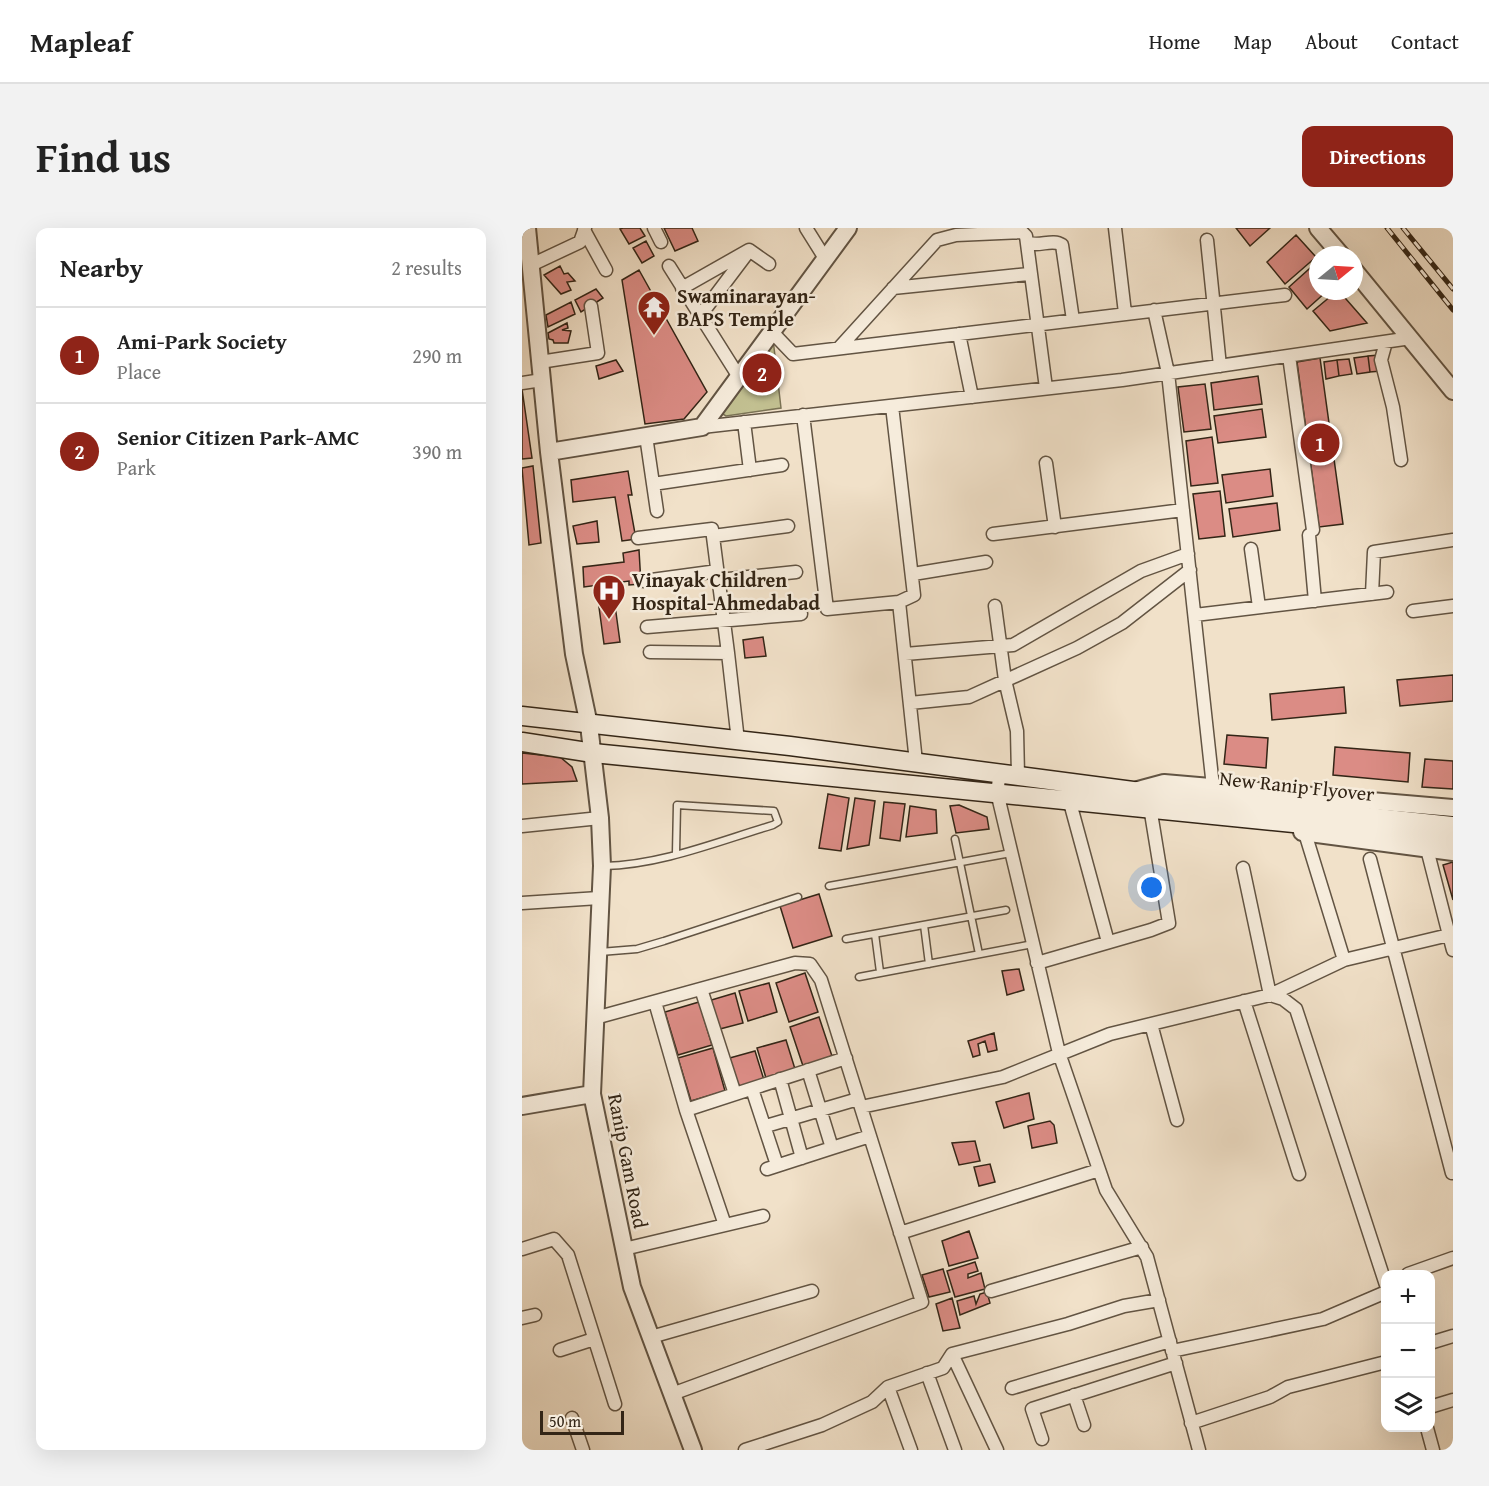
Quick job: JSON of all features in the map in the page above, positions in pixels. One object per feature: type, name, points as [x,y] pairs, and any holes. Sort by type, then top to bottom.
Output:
[{"type":"main road","name":"New Ranip Flyover","points":[[522,716],[1137,790],[1172,803],[1453,840]]},
{"type":"main road","name":"New Ranip Flyover","points":[[522,742],[593,753],[1150,807],[1172,803],[1453,826]]},
{"type":"street","name":"Ranip Gam Road","points":[[527,228],[531,265],[529,310],[540,362],[576,671],[589,725],[600,818],[602,866],[592,1095],[632,1287],[693,1450]]},
{"type":"street","points":[[654,228],[662,242]]},
{"type":"street","points":[[806,228],[826,260]]},
{"type":"street","points":[[702,427],[848,228]]},
{"type":"street","points":[[1115,228],[1125,313]]},
{"type":"street","points":[[1318,228],[1333,246]]},
{"type":"street","points":[[531,265],[580,242],[584,229]]},
{"type":"street","points":[[584,229],[606,270]]},
{"type":"street","points":[[839,348],[937,240],[945,236],[1022,232],[1027,242],[1029,274],[1046,388]]},
{"type":"street","points":[[1207,240],[1220,366]]},
{"type":"street","points":[[1027,242],[1031,244],[1056,242],[1062,245],[1073,320]]},
{"type":"street","points":[[750,250],[769,264]]},
{"type":"street","points":[[682,288],[750,250]]},
{"type":"street","points":[[700,316],[750,250]]},
{"type":"street","points":[[669,266],[739,377]]},
{"type":"street","points":[[893,288],[1029,274]]},
{"type":"street","points":[[1363,281],[1453,391]]},
{"type":"street","points":[[772,332],[793,354],[1285,295]]},
{"type":"street","points":[[540,362],[598,353],[591,306]]},
{"type":"street","points":[[1154,310],[1168,373],[1213,787]]},
{"type":"street","points":[[959,334],[972,397]]},
{"type":"street","points":[[549,452],[702,427],[1168,373],[1411,338]]},
{"type":"street","points":[[1386,342],[1382,360],[1393,407],[1401,460]]},
{"type":"street","points":[[1289,356],[1311,533],[1315,601]]},
{"type":"street","points":[[522,383],[542,380]]},
{"type":"street","points":[[803,415],[827,609],[899,602],[914,595],[892,405]]},
{"type":"street","points":[[744,422],[750,470]]},
{"type":"street","points":[[646,436],[657,511]]},
{"type":"street","points":[[1046,463],[1055,526]]},
{"type":"street","points":[[653,484],[782,465]]},
{"type":"street","points":[[993,534],[1183,510]]},
{"type":"street","points":[[713,536],[788,526]]},
{"type":"street","points":[[638,538],[712,529],[738,741]]},
{"type":"street","points":[[1372,594],[1374,552],[1453,540]]},
{"type":"street","points":[[1251,549],[1259,608]]},
{"type":"street","points":[[905,654],[1013,645],[1141,571],[1188,554]]},
{"type":"street","points":[[913,574],[986,562]]},
{"type":"street","points":[[910,703],[969,697],[1077,648],[1122,623],[1190,570]]},
{"type":"street","points":[[644,580],[796,572]]},
{"type":"street","points":[[1195,615],[1387,592]]},
{"type":"street","points":[[899,602],[916,762]]},
{"type":"street","points":[[995,606],[1005,680],[1017,730],[1009,774],[997,792],[1037,963],[1059,1053],[1106,1190],[1147,1257],[1198,1450]]},
{"type":"street","points":[[1413,611],[1453,606]]},
{"type":"street","points":[[647,627],[801,614]]},
{"type":"street","points":[[650,652],[728,653]]},
{"type":"street","points":[[1137,790],[1164,783],[1453,808]]},
{"type":"street","points":[[1069,799],[1108,942]]},
{"type":"street","points":[[1150,807],[1167,814],[1453,852]]},
{"type":"street","points":[[1037,963],[1169,923],[1150,807]]},
{"type":"street","points":[[522,826],[600,818]]},
{"type":"street","points":[[1305,833],[1344,960]]},
{"type":"street","points":[[1427,849],[1453,950]]},
{"type":"street","points":[[1370,859],[1452,1173]]},
{"type":"street","points":[[1243,868],[1270,995]]},
{"type":"street","points":[[522,903],[599,898]]},
{"type":"street","points":[[765,1126],[821,1110],[1003,1077],[1110,1034],[1270,995],[1344,960],[1449,935]]},
{"type":"street","points":[[595,1018],[795,963],[810,964],[821,980],[922,1302],[672,1395]]},
{"type":"street","points":[[700,989],[735,1094]]},
{"type":"street","points":[[1270,995],[1283,999],[1296,1009],[1381,1274]]},
{"type":"street","points":[[1244,1001],[1299,1174]]},
{"type":"street","points":[[655,1002],[686,1110],[725,1225]]},
{"type":"street","points":[[1151,1024],[1177,1120]]},
{"type":"street","points":[[686,1110],[846,1058]]},
{"type":"street","points":[[808,1070],[832,1148]]},
{"type":"street","points":[[780,1079],[802,1158]]},
{"type":"street","points":[[752,1089],[765,1126],[772,1167],[870,1136]]},
{"type":"street","points":[[522,1106],[592,1095]]},
{"type":"street","points":[[900,1233],[1099,1170]]},
{"type":"street","points":[[624,1249],[763,1216]]},
{"type":"street","points":[[522,1247],[554,1239],[568,1255],[615,1404]]},
{"type":"street","points":[[991,1291],[1142,1247]]},
{"type":"street","points":[[1421,1270],[1453,1258]]},
{"type":"street","points":[[1012,1388],[1323,1318],[1381,1288]]},
{"type":"street","points":[[651,1337],[812,1291]]},
{"type":"street","points":[[745,1450],[822,1425],[872,1402],[888,1387],[944,1368],[952,1354],[1068,1324],[1124,1306],[1159,1300]]},
{"type":"street","points":[[522,1318],[535,1315]]},
{"type":"street","points":[[1435,1342],[1453,1336]]},
{"type":"street","points":[[560,1350],[594,1340]]},
{"type":"street","points":[[1042,1438],[1032,1409],[1074,1395],[1173,1351]]},
{"type":"street","points":[[952,1354],[997,1450]]},
{"type":"street","points":[[1191,1423],[1270,1397],[1288,1387],[1381,1363]]},
{"type":"street","points":[[927,1372],[956,1450]]},
{"type":"street","points":[[888,1387],[911,1450]]},
{"type":"street","points":[[1074,1395],[1084,1425]]},
{"type":"street","points":[[1435,1406],[1453,1400]]},
{"type":"street","points":[[572,1418],[583,1450]]},
{"type":"street","points":[[1428,1432],[1433,1450]]},
{"type":"lane","points":[[602,866],[626,866],[676,853],[773,825],[778,822],[777,814],[774,811],[677,805],[676,853]]},
{"type":"lane","points":[[955,839],[979,954]]},
{"type":"lane","points":[[829,886],[1011,853]]},
{"type":"lane","points":[[597,953],[637,949],[798,897]]},
{"type":"lane","points":[[846,939],[1006,910]]},
{"type":"lane","points":[[924,925],[929,964]]},
{"type":"lane","points":[[875,934],[880,972]]},
{"type":"lane","points":[[859,977],[1033,945]]},
{"type":"shaded area","points":[[773,339],[781,408],[726,416],[721,413]]},
{"type":"building","points":[[640,228],[645,236],[629,244],[620,229]]},
{"type":"building","points":[[664,228],[692,228],[698,241],[675,251]]},
{"type":"building","points":[[1236,228],[1270,228],[1250,246]]},
{"type":"building","points":[[1296,235],[1309,249],[1309,263],[1285,284],[1267,262]]},
{"type":"building","points":[[646,241],[654,256],[642,263],[633,248]]},
{"type":"building","points":[[560,266],[564,274],[568,273],[575,281],[567,282],[571,290],[561,294],[544,275]]},
{"type":"building","points":[[1309,269],[1309,300],[1317,300],[1307,309],[1289,287]]},
{"type":"building","name":"Swaminarayan- BAPS Temple","points":[[639,270],[707,392],[684,419],[645,424],[622,280]]},
{"type":"building","points":[[596,289],[603,298],[581,312],[575,300]]},
{"type":"building","points":[[1326,300],[1347,300],[1367,323],[1330,331],[1313,311]]},
{"type":"building","points":[[571,302],[575,314],[548,327],[546,315]]},
{"type":"building","points":[[567,323],[568,328],[562,330],[571,331],[568,343],[554,343],[549,339],[548,333]]},
{"type":"building","points":[[1379,355],[1381,371],[1370,372],[1368,356]]},
{"type":"building","points":[[1368,356],[1370,372],[1357,374],[1354,358]]},
{"type":"building","points":[[1320,358],[1343,524],[1319,527],[1297,362]]},
{"type":"building","points":[[1349,359],[1352,374],[1339,376],[1337,360]]},
{"type":"building","points":[[616,360],[623,371],[599,379],[596,366]]},
{"type":"building","points":[[1337,360],[1339,376],[1326,379],[1324,362]]},
{"type":"building","points":[[1258,376],[1262,404],[1214,410],[1211,383]]},
{"type":"building","points":[[1205,384],[1211,429],[1184,432],[1178,387]]},
{"type":"building","points":[[522,389],[532,458],[522,459]]},
{"type":"building","points":[[1262,409],[1266,437],[1218,443],[1214,416]]},
{"type":"building","points":[[1212,437],[1218,483],[1191,486],[1186,441]]},
{"type":"building","points":[[533,466],[541,543],[529,545],[522,468]]},
{"type":"building","points":[[1270,469],[1273,496],[1226,503],[1222,475]]},
{"type":"building","points":[[628,471],[632,495],[628,495],[636,539],[622,541],[615,497],[573,502],[571,480]]},
{"type":"building","points":[[1220,491],[1225,536],[1199,539],[1193,494]]},
{"type":"building","points":[[1277,503],[1280,530],[1233,537],[1229,509]]},
{"type":"building","points":[[597,521],[599,542],[577,544],[573,526]]},
{"type":"building","points":[[639,550],[641,584],[629,585],[629,581],[584,587],[583,567],[624,562],[623,553]]},
{"type":"building","points":[[614,598],[620,642],[604,644],[598,600]]},
{"type":"building","points":[[763,637],[766,656],[745,658],[743,640]]},
{"type":"building","points":[[1453,675],[1453,701],[1400,706],[1397,680]]},
{"type":"building","points":[[1344,687],[1346,713],[1272,720],[1270,694]]},
{"type":"building","points":[[1227,735],[1268,738],[1266,768],[1224,764]]},
{"type":"building","points":[[1335,747],[1410,753],[1408,782],[1333,775]]},
{"type":"building","points":[[522,753],[560,757],[572,767],[577,781],[522,784]]},
{"type":"building","points":[[1425,759],[1453,761],[1453,789],[1422,787]]},
{"type":"building","points":[[828,794],[849,798],[841,851],[819,848]]},
{"type":"building","points":[[855,798],[875,801],[869,845],[847,849]]},
{"type":"building","points":[[884,802],[905,804],[900,841],[880,838]]},
{"type":"building","points":[[959,805],[987,817],[989,829],[956,833],[950,806]]},
{"type":"building","points":[[910,806],[936,810],[937,833],[906,837]]},
{"type":"building","points":[[1453,862],[1453,900],[1443,865]]},
{"type":"building","points":[[819,894],[832,936],[793,948],[780,906]]},
{"type":"building","points":[[1019,969],[1024,990],[1007,995],[1002,971]]},
{"type":"building","points":[[805,973],[818,1012],[789,1022],[776,983]]},
{"type":"building","points":[[769,983],[777,1012],[748,1021],[739,991]]},
{"type":"building","points":[[735,993],[743,1023],[716,1030],[708,1001]]},
{"type":"building","points":[[699,1002],[712,1045],[678,1055],[665,1012]]},
{"type":"building","points":[[819,1017],[832,1056],[803,1066],[790,1027]]},
{"type":"building","points":[[994,1033],[997,1050],[988,1052],[985,1041],[978,1044],[980,1055],[973,1057],[968,1041]]},
{"type":"building","points":[[786,1040],[795,1069],[766,1078],[757,1048]]},
{"type":"building","points":[[713,1048],[725,1091],[691,1101],[678,1058]]},
{"type":"building","points":[[755,1051],[764,1080],[735,1089],[726,1059]]},
{"type":"building","points":[[1029,1093],[1034,1119],[1004,1128],[996,1102]]},
{"type":"building","points":[[1050,1121],[1054,1125],[1057,1143],[1032,1148],[1028,1126]]},
{"type":"building","points":[[975,1141],[980,1161],[959,1165],[952,1143]]},
{"type":"building","points":[[990,1164],[995,1182],[979,1186],[974,1167]]},
{"type":"building","points":[[969,1231],[978,1258],[949,1266],[942,1241]]},
{"type":"building","points":[[975,1262],[978,1271],[968,1274],[968,1278],[981,1273],[985,1289],[955,1297],[947,1271]]},
{"type":"building","points":[[943,1269],[950,1292],[929,1297],[922,1275]]},
{"type":"building","points":[[987,1292],[990,1303],[960,1315],[957,1301],[974,1296],[976,1304],[980,1294]]},
{"type":"building","points":[[952,1298],[960,1328],[943,1331],[936,1304]]},
{"type":"railway","points":[[1387,228],[1453,310]]},
{"type":"railway","points":[[1403,228],[1453,289]]},
{"type":"place","name":"Swaminarayan- BAPS Temple","points":[[654,336]]},
{"type":"place","name":"Senior Citizen Park-AMC","points":[[762,373]]},
{"type":"place","name":"Ami-Park Society","points":[[1320,443]]},
{"type":"place","name":"Vinayak Children Hospital-Ahmedabad","points":[[609,620]]}]
